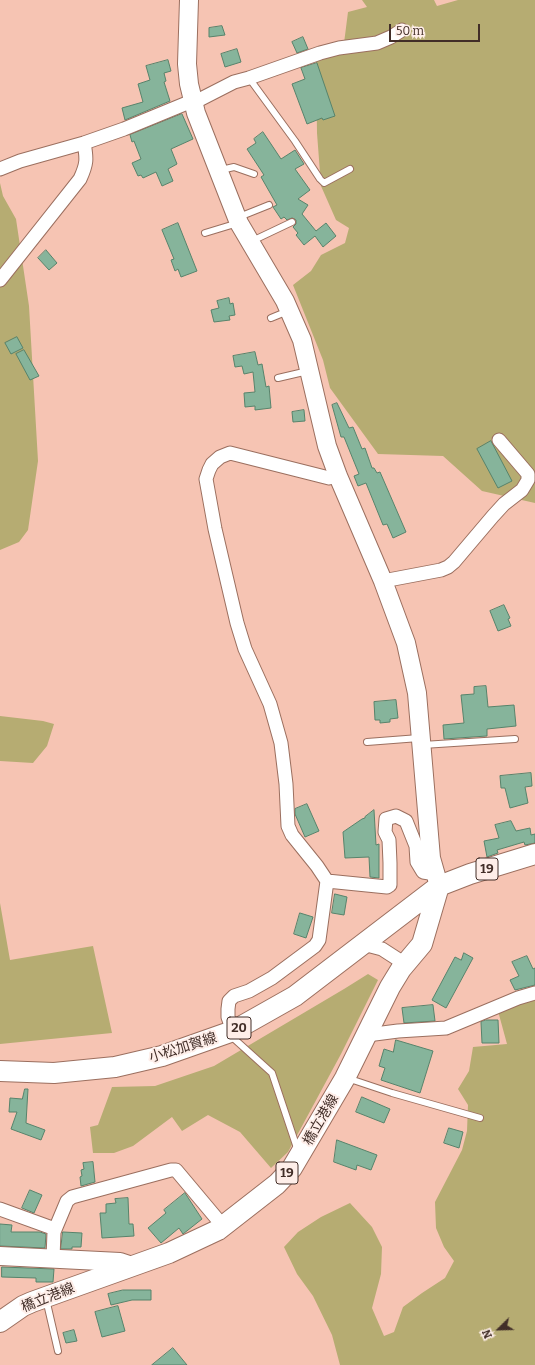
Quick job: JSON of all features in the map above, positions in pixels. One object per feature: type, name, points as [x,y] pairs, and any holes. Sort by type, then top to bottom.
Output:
[{"type":"main road","name":"19","points":[[437,880],[470,874],[535,854]]},
{"type":"main road","name":"小松加賀線","points":[[0,1071],[54,1073],[115,1067],[162,1056],[231,1032],[295,996],[363,944],[437,880]]},
{"type":"main road","name":"橋立港線","points":[[0,1322],[23,1306],[196,1241],[223,1226],[277,1184],[292,1168],[300,1156],[345,1078],[390,987],[401,969],[422,944],[437,880]]},
{"type":"street","points":[[189,0],[187,64],[188,84],[192,102],[238,220],[276,285],[302,340],[327,446],[338,476],[383,581],[406,643],[417,693],[431,858],[437,880]]},
{"type":"street","points":[[0,169],[20,160],[84,143],[124,129],[192,102],[234,82],[320,53],[339,48],[378,43],[402,30]]},
{"type":"street","points":[[0,280],[80,180],[84,171],[87,156],[84,143]]},
{"type":"street","points":[[383,581],[441,570],[448,567],[504,504],[522,490],[528,480],[528,474],[499,440]]},
{"type":"street","points":[[231,1032],[228,1017],[229,1001],[234,996],[249,991],[272,978],[315,946],[319,940],[327,881],[292,835],[288,826],[286,784],[281,743],[270,704],[245,649],[237,623],[215,529],[206,479],[212,464],[230,453],[323,477],[329,478],[338,476]]},
{"type":"street","points":[[327,881],[387,887],[390,885],[389,840],[385,832],[386,819],[396,816],[406,821],[416,846],[417,862],[423,872],[437,880]]},
{"type":"street","points":[[363,944],[382,949],[399,960],[401,969]]},
{"type":"street","points":[[367,1035],[398,1031],[446,1028],[535,992]]},
{"type":"street","points":[[53,1258],[54,1232],[67,1201],[72,1197],[171,1170],[176,1170],[223,1226]]},
{"type":"street","points":[[0,1208],[55,1229]]},
{"type":"street","points":[[0,1256],[120,1262],[132,1266]]},
{"type":"lane","points":[[249,78],[324,183],[350,169]]},
{"type":"lane","points":[[219,171],[234,167],[254,174]]},
{"type":"lane","points":[[205,233],[238,220],[269,205]]},
{"type":"lane","points":[[250,242],[292,222]]},
{"type":"lane","points":[[271,318],[289,311]]},
{"type":"lane","points":[[278,378],[310,370]]},
{"type":"lane","points":[[367,742],[515,739]]},
{"type":"lane","points":[[231,1032],[272,1073],[300,1156]]},
{"type":"lane","points":[[345,1078],[480,1118]]},
{"type":"lane","points":[[45,1298],[58,1351]]},
{"type":"shaded area","points":[[362,0],[434,0],[437,6],[458,0],[535,0],[535,503],[482,491],[443,456],[378,454],[330,388],[323,360],[293,285],[311,271],[321,255],[345,243],[349,228],[336,220],[321,186],[317,133],[316,57],[343,51],[348,12],[367,7]]},
{"type":"shaded area","points":[[0,183],[3,196],[16,219],[29,306],[38,461],[28,530],[19,542],[0,550]]},
{"type":"shaded area","points":[[0,716],[43,721],[54,724],[47,746],[33,763],[0,761]]},
{"type":"shaded area","points":[[0,903],[10,960],[93,946],[112,1033],[0,1044]]},
{"type":"shaded area","points":[[368,974],[378,980],[341,1054],[288,1152],[271,1168],[240,1132],[208,1115],[182,1131],[172,1117],[133,1146],[114,1153],[93,1153],[90,1127],[98,1125],[112,1087],[155,1086],[214,1066]]},
{"type":"shaded area","points":[[535,999],[535,1365],[340,1365],[332,1335],[313,1296],[297,1274],[284,1247],[298,1232],[321,1217],[350,1203],[372,1227],[382,1247],[381,1274],[372,1308],[384,1336],[394,1332],[403,1307],[445,1278],[454,1261],[444,1247],[436,1228],[435,1202],[462,1150],[467,1131],[468,1105],[458,1089],[469,1071],[473,1047],[507,1044],[498,1011]]},
{"type":"building","points":[[222,26],[225,35],[209,37],[209,28]]},
{"type":"building","points":[[303,37],[308,49],[297,53],[292,42]]},
{"type":"building","points":[[237,49],[241,62],[225,67],[221,54]]},
{"type":"building","points":[[168,60],[171,71],[164,73],[166,81],[164,82],[170,101],[125,120],[122,108],[143,102],[138,84],[150,80],[146,66]]},
{"type":"building","points":[[317,63],[335,116],[323,120],[322,118],[307,124],[292,84],[305,79],[301,68]]},
{"type":"building","points":[[182,114],[193,139],[171,149],[177,164],[168,169],[173,181],[162,186],[156,172],[143,178],[141,175],[138,176],[132,163],[141,159],[130,135]]},
{"type":"building","points":[[263,132],[281,159],[295,150],[304,164],[295,169],[310,190],[298,199],[308,205],[302,214],[316,231],[326,223],[336,236],[323,247],[315,236],[304,245],[296,235],[298,233],[293,227],[296,224],[296,220],[292,218],[287,220],[284,217],[281,219],[273,207],[277,205],[261,177],[264,175],[247,149],[256,143],[254,139]]},
{"type":"building","points":[[178,223],[197,271],[181,277],[178,269],[175,271],[171,260],[174,259],[162,230]]},
{"type":"building","points":[[46,250],[57,263],[49,270],[38,258]]},
{"type":"building","points":[[229,298],[230,304],[233,303],[235,315],[229,316],[230,320],[214,322],[211,310],[219,308],[217,301]]},
{"type":"building","points":[[17,337],[23,348],[11,354],[5,343]]},
{"type":"building","points":[[24,350],[39,376],[30,380],[16,354]]},
{"type":"building","points":[[255,352],[258,365],[262,364],[266,387],[269,386],[271,408],[255,410],[255,406],[245,407],[244,393],[255,392],[253,372],[244,374],[242,366],[235,367],[233,356]]},
{"type":"building","points":[[337,403],[349,428],[353,427],[362,449],[365,448],[372,468],[374,468],[377,473],[380,472],[406,532],[393,538],[387,524],[383,525],[366,483],[358,486],[354,476],[359,474],[344,437],[341,437],[332,405]]},
{"type":"building","points":[[304,410],[305,421],[293,422],[292,412]]},
{"type":"building","points":[[491,441],[512,481],[498,488],[477,449]]},
{"type":"building","points":[[504,605],[510,618],[508,619],[511,626],[498,631],[490,611]]},
{"type":"building","points":[[486,686],[488,707],[514,705],[516,726],[487,729],[487,736],[444,739],[443,725],[464,723],[461,695],[474,694],[474,687]]},
{"type":"building","points":[[396,700],[398,718],[390,719],[390,722],[380,723],[380,720],[375,720],[374,702]]},
{"type":"building","points":[[531,773],[532,786],[525,787],[528,803],[510,808],[505,788],[501,788],[500,776]]},
{"type":"building","points":[[307,804],[319,831],[305,837],[295,814],[295,809]]},
{"type":"building","points":[[374,810],[376,845],[379,844],[379,878],[370,877],[369,857],[345,858],[343,832],[365,818]]},
{"type":"building","points":[[511,821],[516,831],[530,828],[531,835],[535,834],[535,843],[525,845],[524,842],[497,850],[498,853],[487,857],[484,841],[499,838],[495,825]]},
{"type":"building","points":[[335,894],[347,897],[344,915],[332,913]]},
{"type":"building","points":[[300,913],[313,917],[306,938],[294,934]]},
{"type":"building","points":[[464,953],[473,958],[446,1008],[432,1000],[455,957],[461,960]]},
{"type":"building","points":[[527,956],[533,969],[535,968],[535,985],[515,990],[510,980],[519,976],[512,962]]},
{"type":"building","points":[[433,1005],[435,1021],[404,1023],[402,1008]]},
{"type":"building","points":[[486,1020],[498,1020],[499,1043],[482,1043],[481,1022]]},
{"type":"building","points":[[396,1040],[433,1051],[420,1093],[381,1080],[385,1068],[379,1066],[384,1049],[393,1052]]},
{"type":"building","points":[[25,1089],[28,1089],[26,1123],[45,1130],[41,1140],[11,1129],[17,1112],[9,1112],[10,1098],[22,1099]]},
{"type":"building","points":[[362,1097],[390,1109],[384,1123],[356,1112]]},
{"type":"building","points":[[449,1128],[463,1132],[459,1148],[444,1143]]},
{"type":"building","points":[[337,1140],[377,1155],[371,1170],[357,1165],[356,1170],[334,1162]]},
{"type":"building","points":[[93,1162],[95,1182],[81,1186],[80,1177],[82,1176],[81,1170],[84,1169],[83,1163]]},
{"type":"building","points":[[30,1190],[42,1195],[34,1213],[22,1208]]},
{"type":"building","points":[[185,1193],[202,1219],[183,1234],[179,1228],[161,1243],[148,1228],[166,1213],[164,1210]]},
{"type":"building","points":[[128,1198],[129,1224],[133,1224],[134,1236],[102,1238],[100,1213],[106,1213],[106,1204],[116,1203],[115,1199]]},
{"type":"building","points":[[0,1224],[12,1225],[11,1232],[40,1232],[46,1234],[45,1248],[0,1246]]},
{"type":"building","points":[[63,1232],[82,1233],[81,1247],[61,1249]]},
{"type":"building","points":[[2,1267],[54,1269],[53,1282],[36,1282],[36,1278],[2,1277]]},
{"type":"building","points":[[123,1290],[151,1290],[151,1300],[132,1300],[111,1305],[108,1294]]},
{"type":"building","points":[[118,1306],[125,1331],[102,1337],[95,1312]]},
{"type":"building","points":[[74,1330],[77,1341],[66,1343],[63,1333]]},
{"type":"building","points":[[173,1348],[187,1365],[152,1365]]}]
